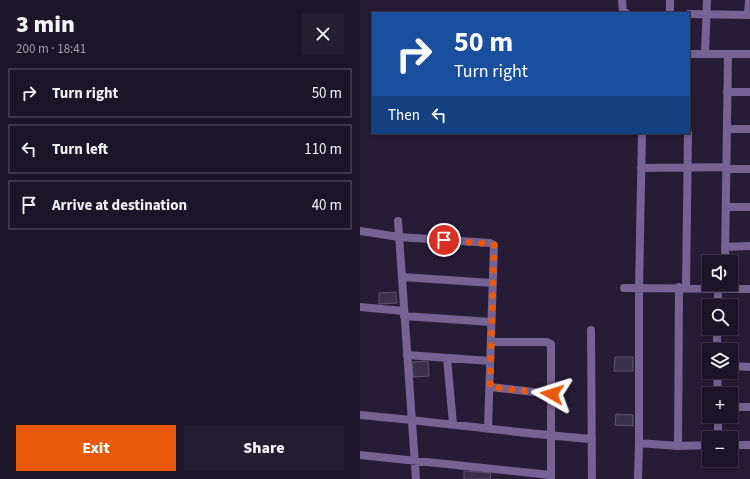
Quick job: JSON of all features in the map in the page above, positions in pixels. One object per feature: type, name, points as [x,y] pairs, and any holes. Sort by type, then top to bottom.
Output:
[{"type":"street","points":[[622,0],[622,12]]},
{"type":"street","points":[[670,0],[670,12]]},
{"type":"street","points":[[705,54],[707,0]]},
{"type":"street","points":[[690,14],[749,15],[749,0]]},
{"type":"street","points":[[690,54],[750,54]]},
{"type":"street","points":[[725,255],[728,54]]},
{"type":"street","points":[[727,92],[750,92]]},
{"type":"street","points":[[728,129],[750,129]]},
{"type":"street","points":[[638,479],[639,288],[642,134]]},
{"type":"street","points":[[678,446],[688,134]]},
{"type":"street","points":[[642,168],[750,169]]},
{"type":"street","points":[[726,207],[750,207]]},
{"type":"street","points":[[398,221],[416,479]]},
{"type":"street","points":[[360,231],[399,237],[492,244],[494,248],[488,428]]},
{"type":"street","points":[[725,247],[750,246]]},
{"type":"street","points":[[402,277],[492,283]]},
{"type":"street","points":[[624,288],[702,287]]},
{"type":"street","points":[[738,288],[750,289]]},
{"type":"street","points":[[360,308],[404,314],[491,322]]},
{"type":"street","points":[[592,330],[592,479]]},
{"type":"street","points":[[360,455],[414,460],[551,477],[552,348],[550,343],[491,342]]},
{"type":"street","points":[[407,355],[490,361]]},
{"type":"street","points":[[447,358],[453,424]]},
{"type":"street","points":[[738,366],[750,366]]},
{"type":"street","points":[[490,387],[552,394]]},
{"type":"street","points":[[738,407],[750,407]]},
{"type":"street","points":[[360,415],[412,419],[552,436],[592,439]]},
{"type":"street","points":[[638,443],[678,446],[702,445]]},
{"type":"street","points":[[738,445],[750,445]]},
{"type":"building","points":[[396,292],[397,303],[379,304],[379,293]]},
{"type":"building","points":[[615,357],[633,357],[633,371],[614,371]]},
{"type":"building","points":[[428,361],[429,376],[413,377],[412,362]]},
{"type":"building","points":[[616,414],[633,415],[633,426],[615,425]]},
{"type":"building","points":[[464,471],[491,473],[490,479],[464,479]]},
{"type":"route","points":[[444,240],[494,245],[490,387],[552,394]]}]
